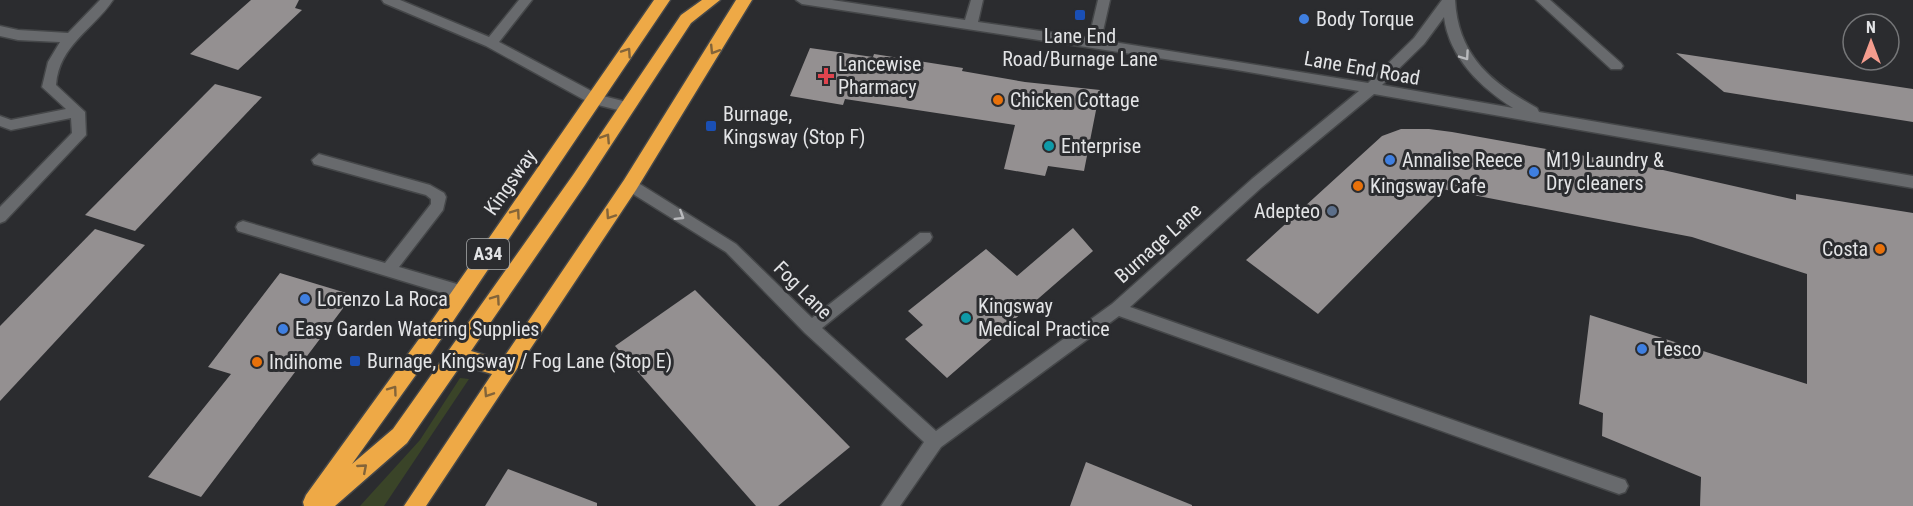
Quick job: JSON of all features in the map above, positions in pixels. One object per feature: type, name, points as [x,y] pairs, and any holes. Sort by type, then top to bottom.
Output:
[{"type":"highway","name":"Kingsway","points":[[310,506],[462,292],[662,0]]},
{"type":"highway","points":[[319,506],[400,436],[579,180],[686,20],[712,0]]},
{"type":"highway","points":[[414,506],[504,369],[630,185],[744,0]]},
{"type":"highway","points":[[457,355],[504,369]]},
{"type":"street","points":[[0,218],[72,146],[79,135],[78,112],[50,87],[51,67],[107,0]]},
{"type":"street","points":[[388,0],[491,43],[595,99],[626,108]]},
{"type":"street","points":[[491,43],[525,0]]},
{"type":"street","name":"Lane End Road","points":[[802,0],[1247,67],[1369,90],[1913,182]]},
{"type":"street","points":[[970,26],[977,0]]},
{"type":"street","points":[[1094,45],[1104,0]]},
{"type":"street","points":[[1542,0],[1616,66]]},
{"type":"street","name":"Burnage Lane","points":[[890,506],[934,441],[1117,309],[1257,183],[1369,90],[1419,40],[1449,1]]},
{"type":"street","name":"Burnage Lane","points":[[1449,1],[1448,14],[1453,35],[1472,66],[1486,81],[1518,105],[1552,120]]},
{"type":"street","points":[[0,31],[18,35],[73,38]]},
{"type":"street","points":[[0,121],[11,124],[78,112]]},
{"type":"street","points":[[319,160],[430,191],[439,197],[438,206],[388,270]]},
{"type":"street","name":"Fog Lane","points":[[630,185],[731,248],[811,328],[934,441]]},
{"type":"street","points":[[243,227],[462,292]]},
{"type":"street","points":[[811,328],[925,237]]},
{"type":"street","points":[[1117,309],[1619,486]]},
{"type":"green space","points":[[460,378],[469,379],[384,506],[360,506],[420,440]]},
{"type":"building","points":[[251,0],[299,0],[295,8],[302,10],[238,70],[190,54]]},
{"type":"building","points":[[810,48],[873,57],[874,54],[963,68],[962,71],[1025,82],[1100,90],[1084,171],[1048,166],[1045,176],[1004,169],[1015,125],[845,99],[843,105],[790,96]]},
{"type":"building","points":[[1676,53],[1913,89],[1913,122],[1724,92]]},
{"type":"building","points":[[215,84],[262,97],[135,231],[85,215]]},
{"type":"building","name":"Tesco","points":[[1401,129],[1452,132],[1663,170],[1796,200],[1796,194],[1913,213],[1913,506],[1700,506],[1701,477],[1602,436],[1603,413],[1579,404],[1590,315],[1807,384],[1807,274],[1692,237],[1442,189],[1318,314],[1246,260],[1382,136]]},
{"type":"building","name":"Kingsway Medical Practice","points":[[1073,228],[1093,251],[947,378],[905,339],[923,325],[908,311],[986,249],[1017,276]]},
{"type":"building","points":[[95,229],[145,245],[0,401],[0,326]]},
{"type":"building","points":[[280,273],[353,295],[201,497],[148,477],[231,374],[208,367]]},
{"type":"building","points":[[695,290],[850,447],[778,506],[756,506],[615,346]]},
{"type":"building","points":[[1086,462],[1192,505],[1192,506],[1070,506]]},
{"type":"building","points":[[508,469],[597,503],[597,506],[485,506]]},
{"type":"place","name":"Lane End Road/Burnage Lane","points":[[1080,15]]},
{"type":"place","name":"Body Torque","points":[[1304,19]]},
{"type":"place","name":"Lancewise Pharmacy","points":[[826,76]]},
{"type":"place","name":"Chicken Cottage","points":[[998,100]]},
{"type":"place","name":"Burnage, Kingsway (Stop F)","points":[[711,126]]},
{"type":"place","name":"Enterprise","points":[[1049,146]]},
{"type":"place","name":"Annalise Reece","points":[[1390,160]]},
{"type":"place","name":"M19 Laundry & Dry cleaners","points":[[1534,172]]},
{"type":"place","name":"Kingsway Cafe","points":[[1358,186]]},
{"type":"place","name":"Adepteo","points":[[1332,211]]},
{"type":"place","name":"Costa","points":[[1880,249]]},
{"type":"place","name":"Lorenzo La Roca","points":[[305,299]]},
{"type":"place","name":"Kingsway Medical Practice","points":[[966,318]]},
{"type":"place","name":"Easy Garden Watering Supplies","points":[[283,329]]},
{"type":"place","name":"Tesco","points":[[1642,349]]},
{"type":"place","name":"Burnage, Kingsway / Fog Lane (Stop E)","points":[[355,361]]},
{"type":"place","name":"Indihome","points":[[257,362]]}]
